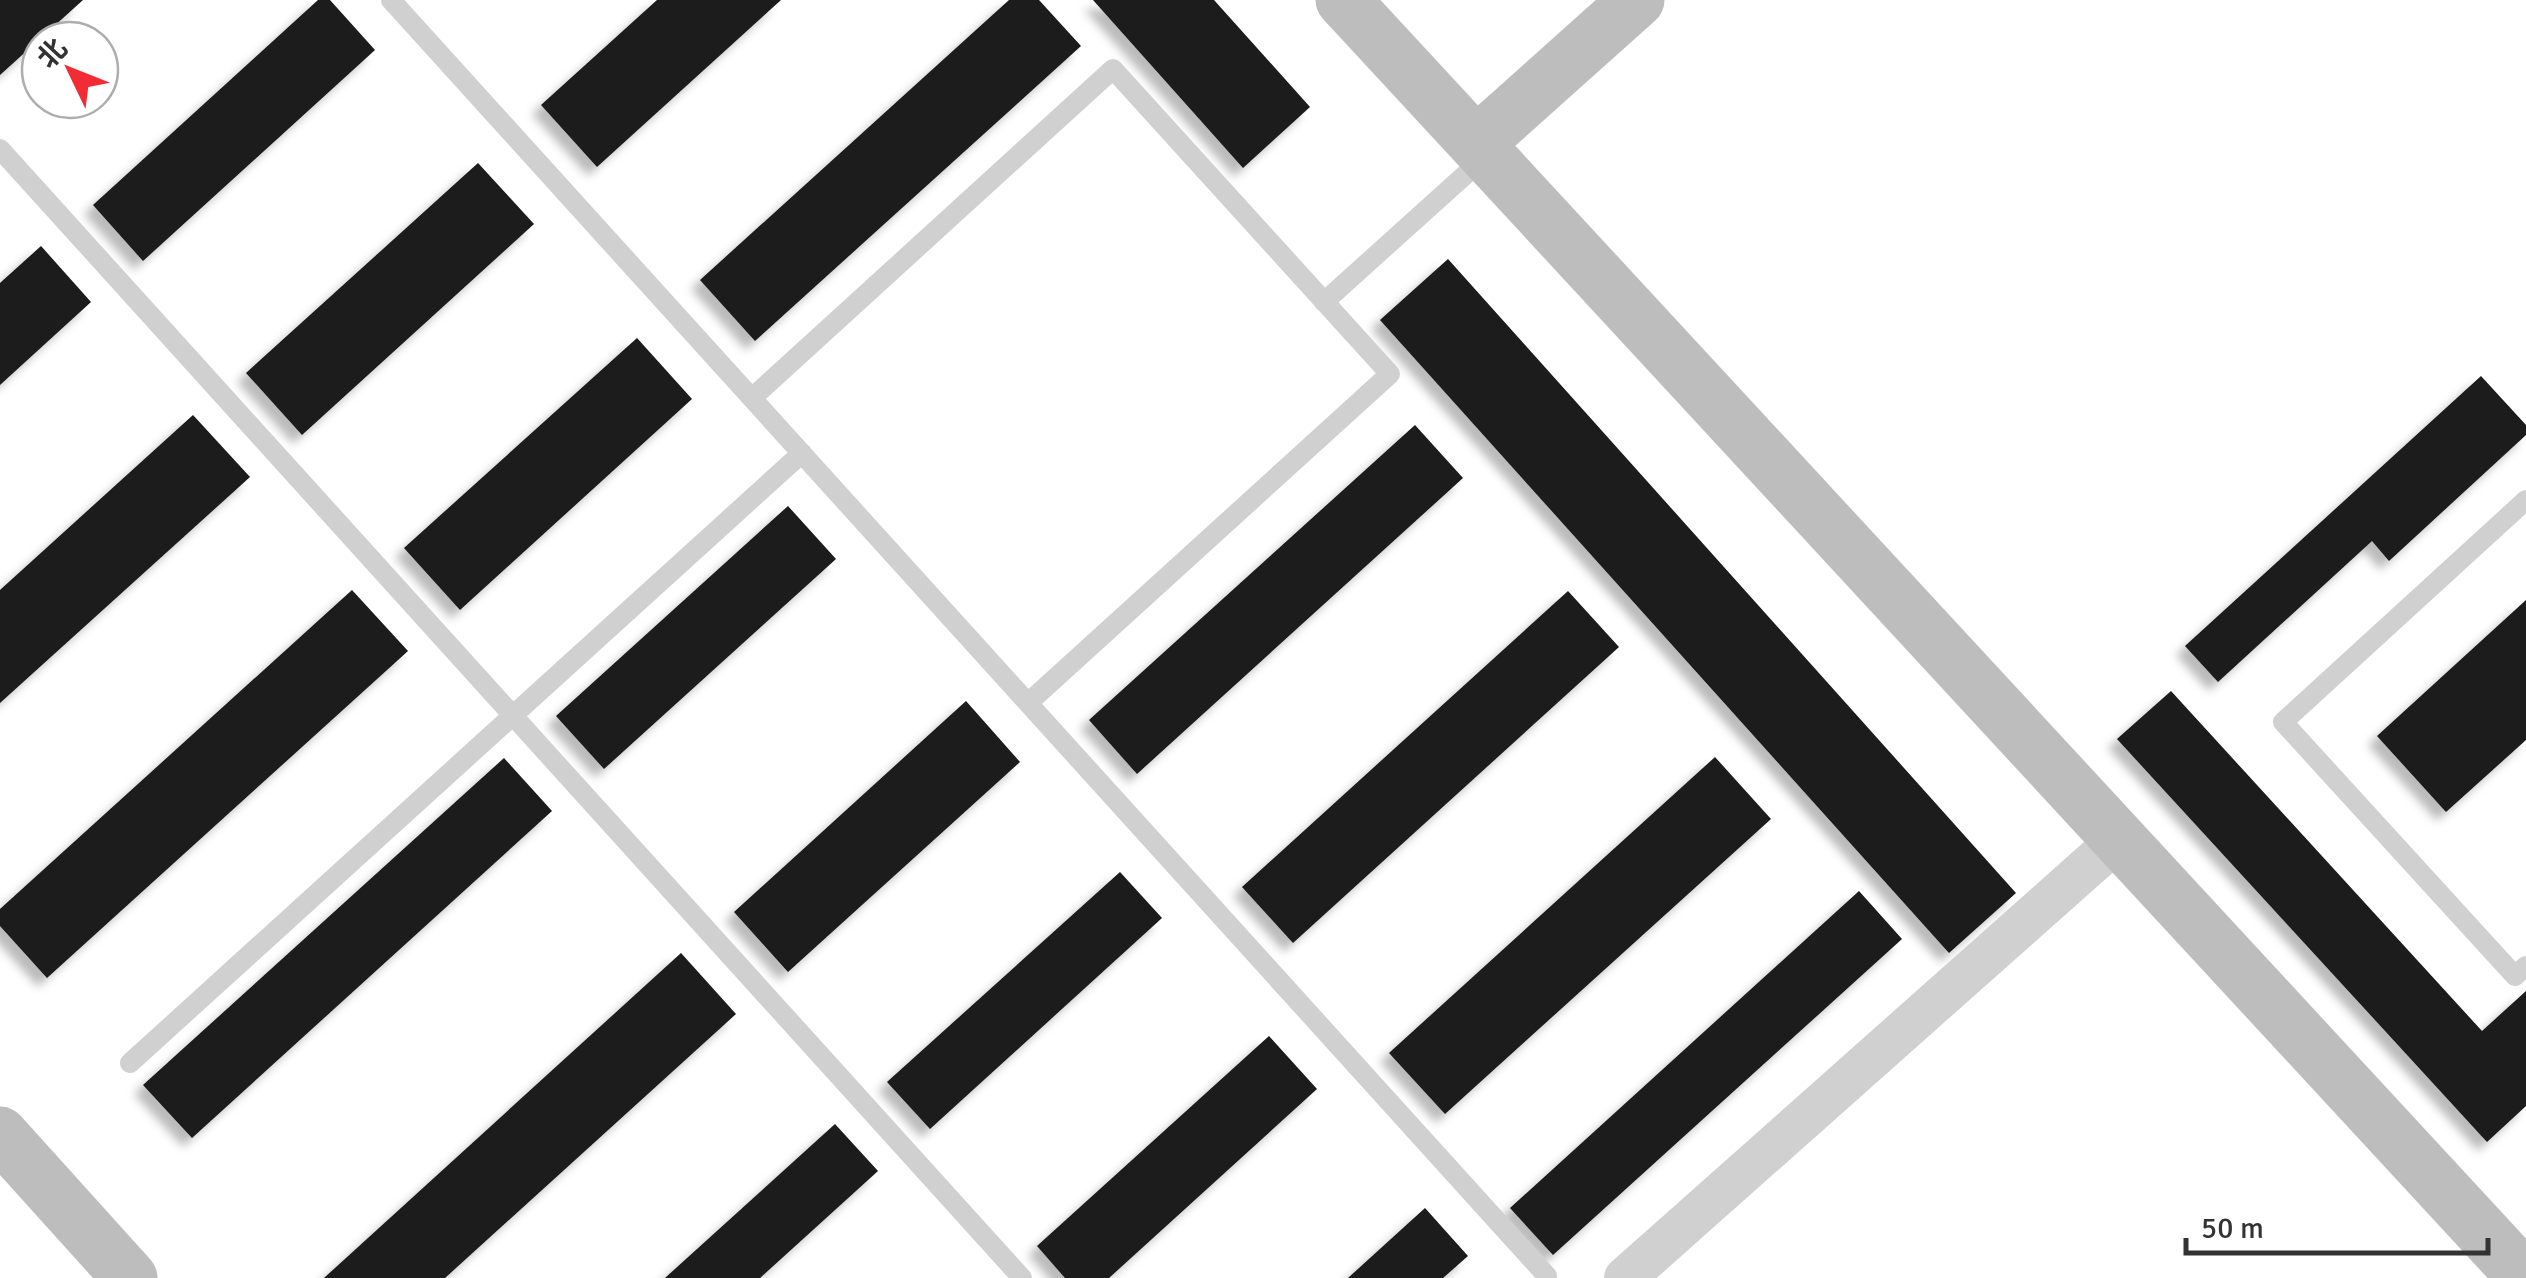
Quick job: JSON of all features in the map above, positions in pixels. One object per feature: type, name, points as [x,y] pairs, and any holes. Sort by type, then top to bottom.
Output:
[{"type":"street","points":[[1342,0],[2525,1278]]},
{"type":"street","points":[[1481,150],[1637,0]]},
{"type":"street","points":[[1624,1278],[2119,839]]},
{"type":"street","points":[[0,1134],[130,1278]]},
{"type":"lane","points":[[392,0],[1547,1276]]},
{"type":"lane","points":[[752,398],[1113,70],[1390,374],[1028,702]]},
{"type":"lane","points":[[0,149],[1022,1278]]},
{"type":"lane","points":[[1324,302],[1481,150]]},
{"type":"lane","points":[[130,1064],[802,454]]},
{"type":"lane","points":[[2526,500],[2282,722],[2515,976],[2526,966]]},
{"type":"building","points":[[0,0],[83,0],[61,20],[20,20],[20,57],[0,75]]},
{"type":"building","points":[[318,0],[330,0],[375,50],[143,261],[93,205]]},
{"type":"building","points":[[657,0],[781,0],[597,167],[541,105]]},
{"type":"building","points":[[1009,0],[1039,0],[1081,46],[755,341],[700,280]]},
{"type":"building","points":[[1093,0],[1214,0],[1310,107],[1243,168]]},
{"type":"building","points":[[478,163],[534,224],[302,435],[246,373]]},
{"type":"building","points":[[41,246],[91,302],[0,385],[0,283]]},
{"type":"building","points":[[1448,259],[2016,893],[1949,953],[1380,320]]},
{"type":"building","points":[[637,338],[692,399],[460,610],[404,548]]},
{"type":"building","points":[[2481,376],[2526,425],[2526,435],[2389,561],[2372,541],[2218,682],[2185,646]]},
{"type":"building","points":[[193,415],[250,477],[0,703],[0,590]]},
{"type":"building","points":[[1415,425],[1463,478],[1137,774],[1089,720]]},
{"type":"building","points":[[788,506],[836,559],[604,769],[556,716]]},
{"type":"building","points":[[352,590],[408,651],[47,978],[0,926],[0,909]]},
{"type":"building","points":[[1568,591],[1619,647],[1293,943],[1242,887]]},
{"type":"building","points":[[2526,600],[2526,740],[2446,812],[2377,736]]},
{"type":"building","points":[[2171,691],[2482,1031],[2526,991],[2526,1106],[2487,1142],[2117,739]]},
{"type":"building","points":[[966,701],[1020,762],[788,972],[734,912]]},
{"type":"building","points":[[1715,757],[1771,819],[1445,1114],[1389,1053]]},
{"type":"building","points":[[504,758],[552,811],[192,1138],[143,1085]]},
{"type":"building","points":[[1120,872],[1162,918],[930,1129],[887,1082]]},
{"type":"building","points":[[1859,891],[1902,939],[1553,1255],[1510,1208]]},
{"type":"building","points":[[681,953],[736,1014],[445,1278],[324,1278]]},
{"type":"building","points":[[1269,1036],[1317,1089],[1109,1278],[1065,1278],[1037,1246]]},
{"type":"building","points":[[835,1124],[878,1171],[760,1278],[665,1278]]},
{"type":"building","points":[[1425,1208],[1468,1256],[1443,1278],[1348,1278]]}]
